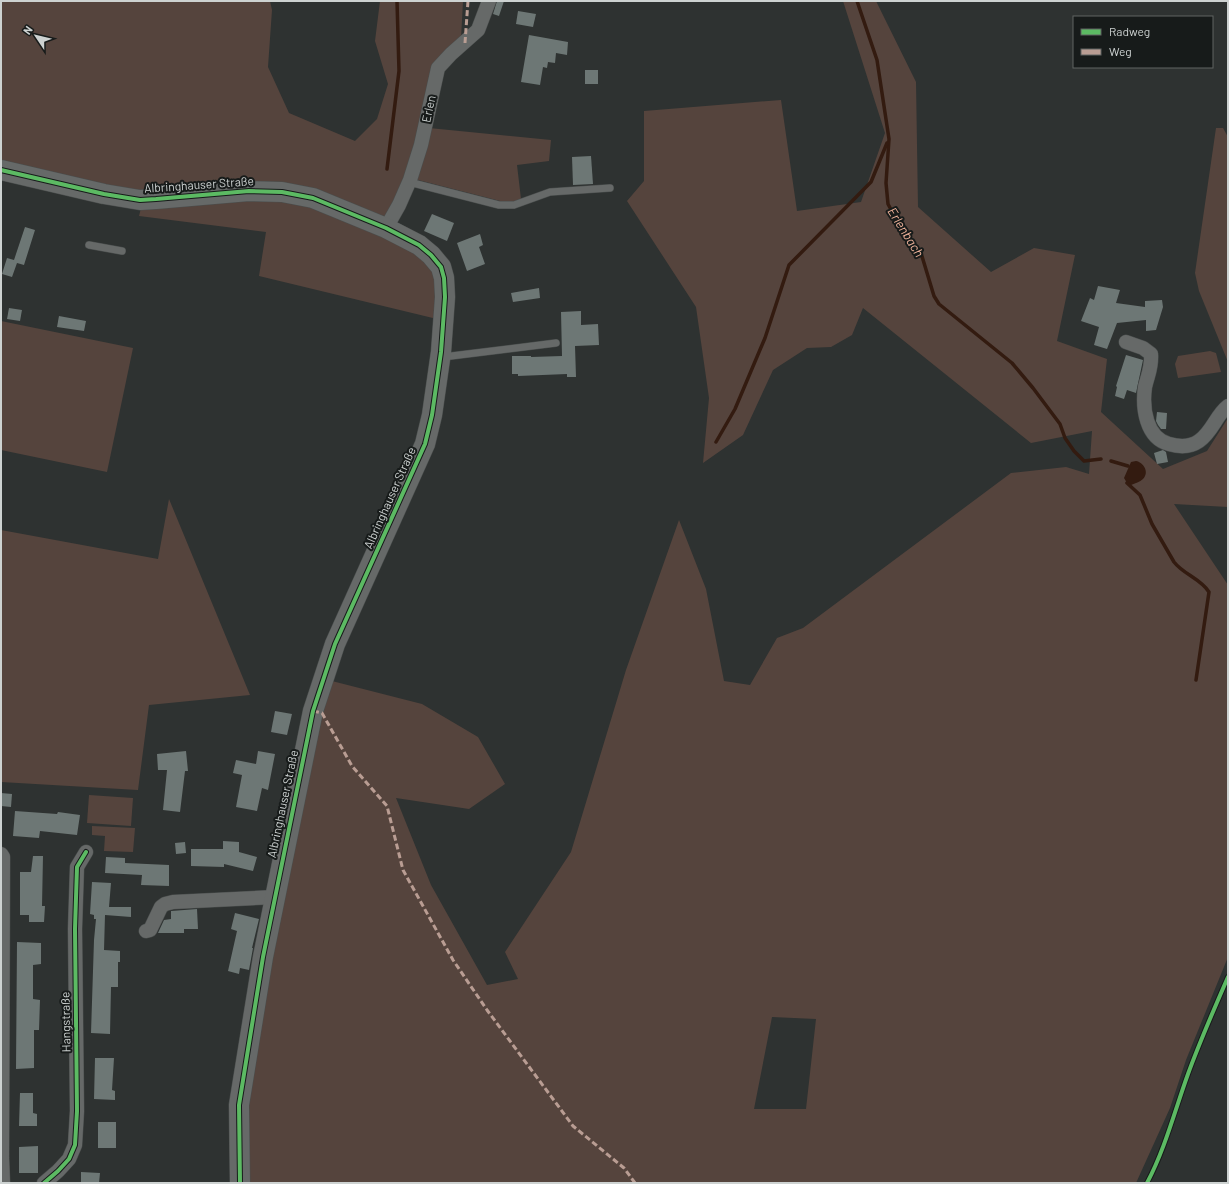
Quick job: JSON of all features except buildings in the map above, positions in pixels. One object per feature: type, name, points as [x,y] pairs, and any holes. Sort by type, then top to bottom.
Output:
[{"type":"street","name":"Erlen","points":[[386,228],[399,205],[409,182],[423,139],[438,68],[478,30],[488,1]]},
{"type":"street","name":"Albringhauser Straße","points":[[1,170],[104,194],[140,200],[249,191],[282,192],[313,198],[386,228],[419,245],[431,255],[441,267],[444,278],[445,297],[440,357],[432,415],[425,444],[335,644],[313,711],[263,957],[238,1105],[240,1183]]},
{"type":"street","points":[[1126,342],[1142,348],[1151,354],[1152,364],[1145,387],[1144,404],[1151,431],[1158,439],[1167,444],[1178,447],[1188,446],[1197,442],[1209,432],[1228,406]]},
{"type":"street","name":"Hangstraße","points":[[44,1183],[69,1159],[75,1145],[77,1111],[75,929],[77,867],[86,852]]},
{"type":"street","points":[[1,854],[3,857],[3,1183]]},
{"type":"street","points":[[146,931],[150,930],[161,907],[165,904],[174,902],[275,896]]},
{"type":"lane","points":[[409,182],[499,205],[514,205],[550,192],[610,188]]},
{"type":"lane","points":[[89,244],[122,251]]},
{"type":"lane","points":[[440,357],[556,343]]},
{"type":"shaded area","points":[[1,1],[270,1],[272,10],[268,67],[289,113],[355,141],[377,119],[388,84],[375,41],[380,1],[463,1],[461,39],[436,66],[403,187],[382,233],[435,267],[437,319],[259,276],[266,232],[139,216],[142,204],[120,192],[1,165]]},
{"type":"shaded area","points":[[843,1],[876,1],[916,82],[918,207],[991,272],[1034,248],[1075,255],[1057,341],[1107,359],[1101,412],[1163,469],[1207,451],[1228,418],[1228,507],[1174,504],[1228,585],[1228,957],[1186,1060],[1170,1108],[1136,1183],[245,1183],[244,1116],[272,942],[328,680],[422,704],[478,737],[505,784],[469,809],[396,798],[431,885],[487,985],[518,979],[505,952],[571,852],[626,670],[679,520],[706,589],[724,681],[750,685],[777,638],[803,628],[1011,473],[1066,467],[1089,474],[1092,431],[1031,443],[863,308],[852,335],[831,347],[807,348],[773,370],[743,435],[703,463],[709,398],[696,307],[627,201],[644,181],[644,111],[781,100],[797,211],[861,202],[885,133]],"holes":[[[772,1017],[816,1019],[806,1109],[754,1109]]]},
{"type":"shaded area","points":[[429,128],[551,140],[549,161],[517,165],[521,199],[513,202],[500,201],[414,179]]},
{"type":"shaded area","points":[[1216,128],[1223,128],[1228,137],[1228,362],[1199,291],[1195,273]]},
{"type":"shaded area","points":[[1,321],[133,348],[107,472],[1,450]]},
{"type":"shaded area","points":[[1210,351],[1216,353],[1221,372],[1178,378],[1175,364],[1178,356]]},
{"type":"shaded area","points":[[1136,461],[1143,465],[1146,473],[1142,480],[1131,485],[1127,483],[1124,478],[1131,462]]},
{"type":"shaded area","points":[[169,499],[250,695],[149,705],[138,790],[1,782],[1,530],[158,559]]},
{"type":"shaded area","points":[[89,795],[133,798],[131,826],[87,823]]},
{"type":"shaded area","points":[[92,826],[135,828],[133,852],[104,851],[105,836],[92,835]]},
{"type":"waterway","points":[[387,169],[399,71],[397,1]]},
{"type":"waterway","name":"Erlenbach","points":[[857,1],[877,60],[889,139],[886,183],[888,204],[897,221],[921,253],[934,296],[939,304],[1012,363],[1060,424],[1065,438],[1074,451],[1084,461],[1101,459]]},
{"type":"waterway","points":[[716,442],[735,409],[765,338],[789,265],[871,182],[887,143]]},
{"type":"waterway","name":"Erlenbach","points":[[1111,461],[1128,466]]},
{"type":"waterway","points":[[1127,483],[1140,495],[1152,524],[1174,562],[1182,570],[1206,587],[1209,592],[1196,680]]},
{"type":"marked path","points":[[465,43],[468,1]]},
{"type":"marked path","points":[[313,711],[322,713],[352,766],[387,806],[403,870],[453,960],[487,1010],[573,1126],[624,1168],[635,1183]]},
{"type":"cycle path","points":[[1,170],[104,194],[140,200],[249,191],[282,192],[313,198],[386,228],[419,245],[431,255],[441,267],[444,278],[445,297],[441,352],[432,415],[425,444],[335,644],[313,711],[263,957],[239,1105],[240,1183]]},
{"type":"cycle path","points":[[44,1183],[69,1159],[75,1145],[77,1111],[75,929],[77,867],[86,852]]},
{"type":"cycle path","points":[[1147,1183],[1164,1143],[1197,1049],[1228,977]]}]
